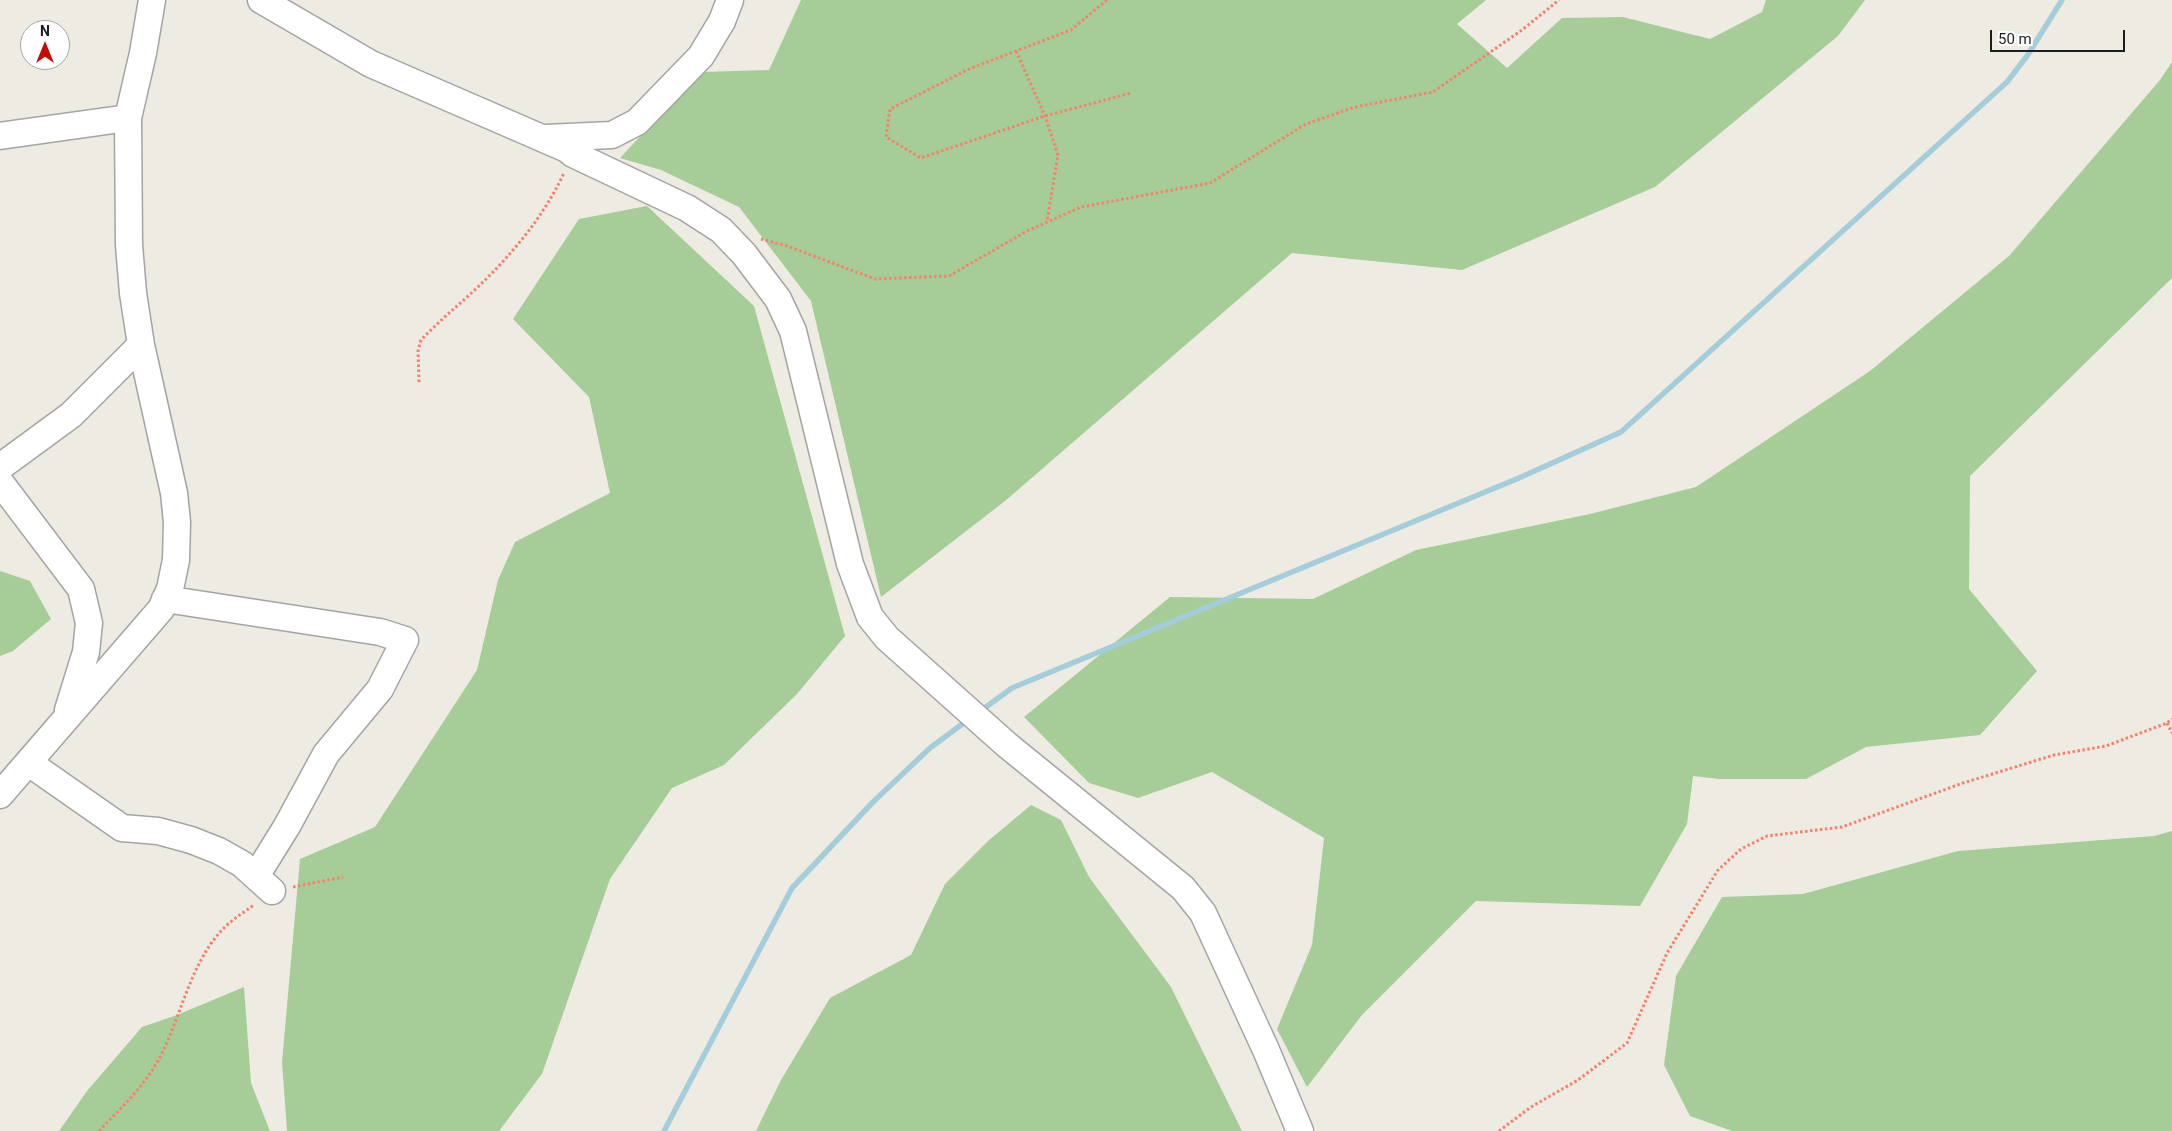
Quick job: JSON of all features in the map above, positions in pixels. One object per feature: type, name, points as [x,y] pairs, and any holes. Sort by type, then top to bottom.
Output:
[{"type":"street","points":[[0,795],[161,609],[170,589],[176,560],[178,522],[174,493],[141,344],[133,292],[129,245],[128,118],[143,53],[152,0]]},
{"type":"street","points":[[261,0],[289,7],[371,64],[567,149],[573,154],[687,208],[721,230],[744,254],[778,299],[793,331],[850,564],[870,617],[887,638],[1007,745],[1183,888],[1203,913],[1266,1050],[1300,1131]]},
{"type":"street","points":[[542,139],[612,135],[637,122],[701,56],[722,21],[730,0]]},
{"type":"street","points":[[0,136],[128,118]]},
{"type":"street","points":[[0,467],[71,415],[141,344]]},
{"type":"street","points":[[0,482],[81,589],[89,623],[86,652],[65,721]]},
{"type":"street","points":[[29,763],[122,828],[158,831],[191,840],[219,851],[242,864],[264,884],[287,826],[326,754],[380,689],[405,640],[380,632],[165,599]]},
{"type":"path","points":[[1107,0],[1071,30],[969,69],[890,109],[886,136],[921,158],[1045,116],[1131,93]]},
{"type":"path","points":[[759,239],[787,246],[874,279],[948,276],[1027,231],[1081,207],[1210,182],[1306,124],[1355,107],[1433,92],[1522,30],[1559,0]]},
{"type":"path","points":[[1016,51],[1045,116],[1058,155],[1047,222]]},
{"type":"path","points":[[419,382],[418,350],[421,340],[480,285],[520,243],[558,186],[573,154]]},
{"type":"path","points":[[1499,1131],[1531,1107],[1578,1080],[1627,1043],[1667,953],[1718,870],[1741,849],[1767,836],[1842,826],[1964,783],[2054,755],[2106,746],[2167,724],[2172,719]]},
{"type":"path","points":[[2167,724],[2172,733]]},
{"type":"path","points":[[99,1131],[143,1086],[163,1051],[182,1002],[206,953],[224,928],[264,884],[343,877]]},
{"type":"green space","points":[[801,0],[1486,0],[1457,24],[1507,68],[1562,18],[1623,17],[1710,39],[1762,12],[1766,0],[1865,0],[1838,36],[1655,187],[1462,270],[1292,253],[1005,501],[881,597],[811,301],[739,207],[661,170],[620,158],[700,72],[769,70]]},
{"type":"green space","points":[[2172,62],[2172,278],[1970,476],[1969,589],[2037,671],[1980,735],[1866,747],[1806,779],[1719,779],[1693,776],[1687,824],[1640,906],[1476,901],[1362,1015],[1307,1087],[1277,1029],[1312,945],[1324,838],[1212,772],[1138,798],[1089,783],[1024,717],[1170,597],[1313,599],[1416,550],[1590,514],[1696,487],[1870,371],[2009,256],[2160,80]]},
{"type":"green space","points":[[647,206],[754,306],[845,636],[797,694],[724,765],[672,788],[610,879],[542,1074],[499,1131],[287,1131],[282,1062],[300,859],[375,827],[477,670],[498,580],[515,542],[610,493],[589,397],[513,319],[579,219]]},
{"type":"green space","points":[[0,571],[30,581],[51,619],[13,651],[0,656]]},
{"type":"green space","points":[[1031,805],[1061,820],[1089,877],[1171,987],[1242,1131],[756,1131],[781,1080],[830,998],[911,955],[945,884],[988,841]]},
{"type":"green space","points":[[2172,831],[2172,1131],[1732,1131],[1690,1116],[1664,1065],[1676,976],[1722,897],[1803,894],[1958,851],[2154,836]]},
{"type":"green space","points":[[244,987],[251,1083],[270,1131],[59,1131],[87,1091],[142,1027],[177,1015]]},
{"type":"waterway","points":[[979,712],[1012,688],[1519,478],[1621,432],[2007,82],[2027,56],[2062,0]]},
{"type":"waterway","points":[[664,1131],[792,888],[873,802],[930,748],[969,719]]}]
